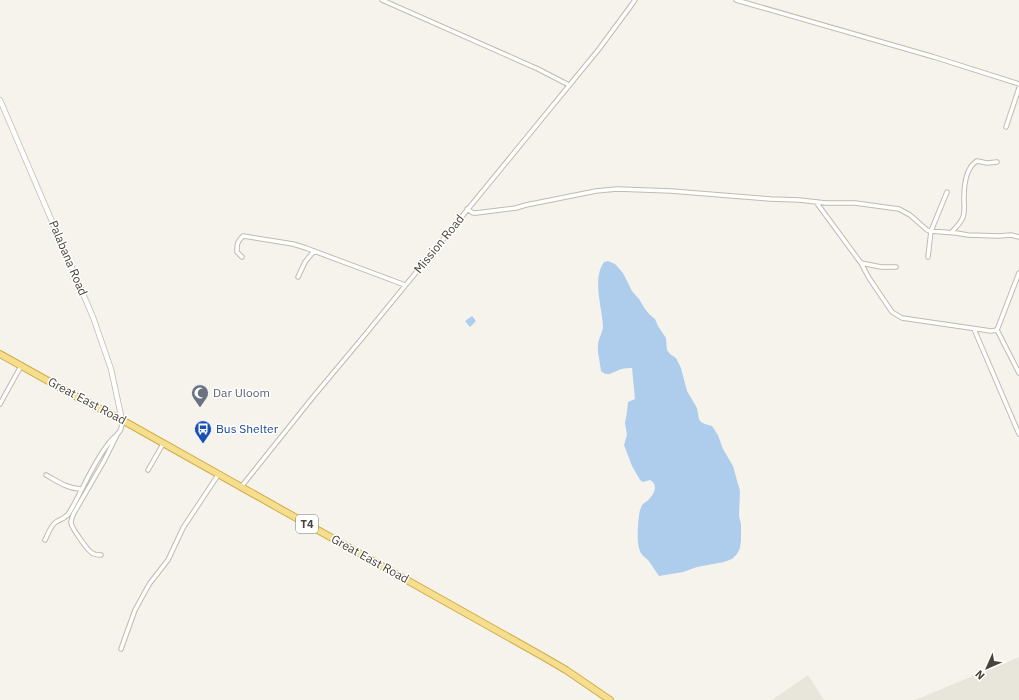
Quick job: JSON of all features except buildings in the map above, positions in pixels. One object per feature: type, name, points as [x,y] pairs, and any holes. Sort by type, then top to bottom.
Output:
[{"type":"highway","name":"Great East Road","points":[[0,354],[122,420],[542,656],[566,670],[610,700]]},
{"type":"street","points":[[382,0],[538,69],[569,85]]},
{"type":"street","name":"Mission Road","points":[[241,487],[312,397],[603,43],[635,0]]},
{"type":"street","points":[[736,0],[934,57],[1019,84]]},
{"type":"street","points":[[1006,127],[1019,88]]},
{"type":"street","name":"Palabana Road","points":[[0,100],[93,318],[111,369],[122,420]]},
{"type":"street","points":[[952,232],[964,216],[964,196],[969,169],[977,161],[987,163],[997,162]]},
{"type":"street","points":[[467,209],[473,213],[509,210],[596,191],[617,189],[671,190],[705,194],[855,204],[899,209],[914,218],[927,230],[931,231],[952,232],[968,235],[1011,235],[1019,237]]},
{"type":"street","points":[[928,257],[931,231],[947,192]]},
{"type":"street","points":[[816,202],[861,263],[893,313],[902,318],[991,331],[997,330]]},
{"type":"street","points":[[242,257],[237,252],[237,247],[238,241],[243,236],[293,244],[405,285]]},
{"type":"street","points":[[298,276],[305,262],[314,251]]},
{"type":"street","points":[[861,263],[881,267],[896,267]]},
{"type":"street","points":[[1019,273],[997,330],[1019,373]]},
{"type":"street","points":[[974,328],[1019,434]]},
{"type":"street","points":[[0,404],[21,366]]},
{"type":"street","points":[[44,540],[55,523],[68,514],[103,451],[109,442],[121,430],[122,420]]},
{"type":"street","points":[[101,555],[96,555],[90,552],[72,526],[72,518],[107,456],[117,435]]},
{"type":"street","points":[[148,470],[163,444]]},
{"type":"street","points":[[46,474],[71,488],[81,489]]},
{"type":"street","points":[[121,648],[135,610],[146,590],[168,560],[183,528],[218,475]]},
{"type":"shaded area","points":[[1019,657],[1019,700],[915,700]]},
{"type":"shaded area","points":[[808,675],[824,700],[772,700]]},
{"type":"water","points":[[608,261],[615,264],[623,273],[632,291],[645,309],[655,319],[666,338],[667,350],[676,358],[681,368],[687,391],[697,408],[699,419],[701,422],[712,426],[733,466],[740,491],[739,516],[741,524],[741,540],[740,548],[732,559],[697,567],[683,572],[659,576],[648,560],[642,555],[638,537],[640,510],[642,505],[653,494],[655,486],[650,480],[643,482],[640,480],[632,466],[624,445],[627,435],[625,423],[628,402],[635,399],[632,368],[623,369],[609,374],[601,371],[598,347],[603,326],[598,285],[600,269],[604,262]]},
{"type":"water","points":[[472,316],[476,321],[470,327],[465,321]]},
{"type":"place","name":"Dar Uloom","points":[[200,408]]},
{"type":"place","name":"Bus Shelter","points":[[203,444]]}]
